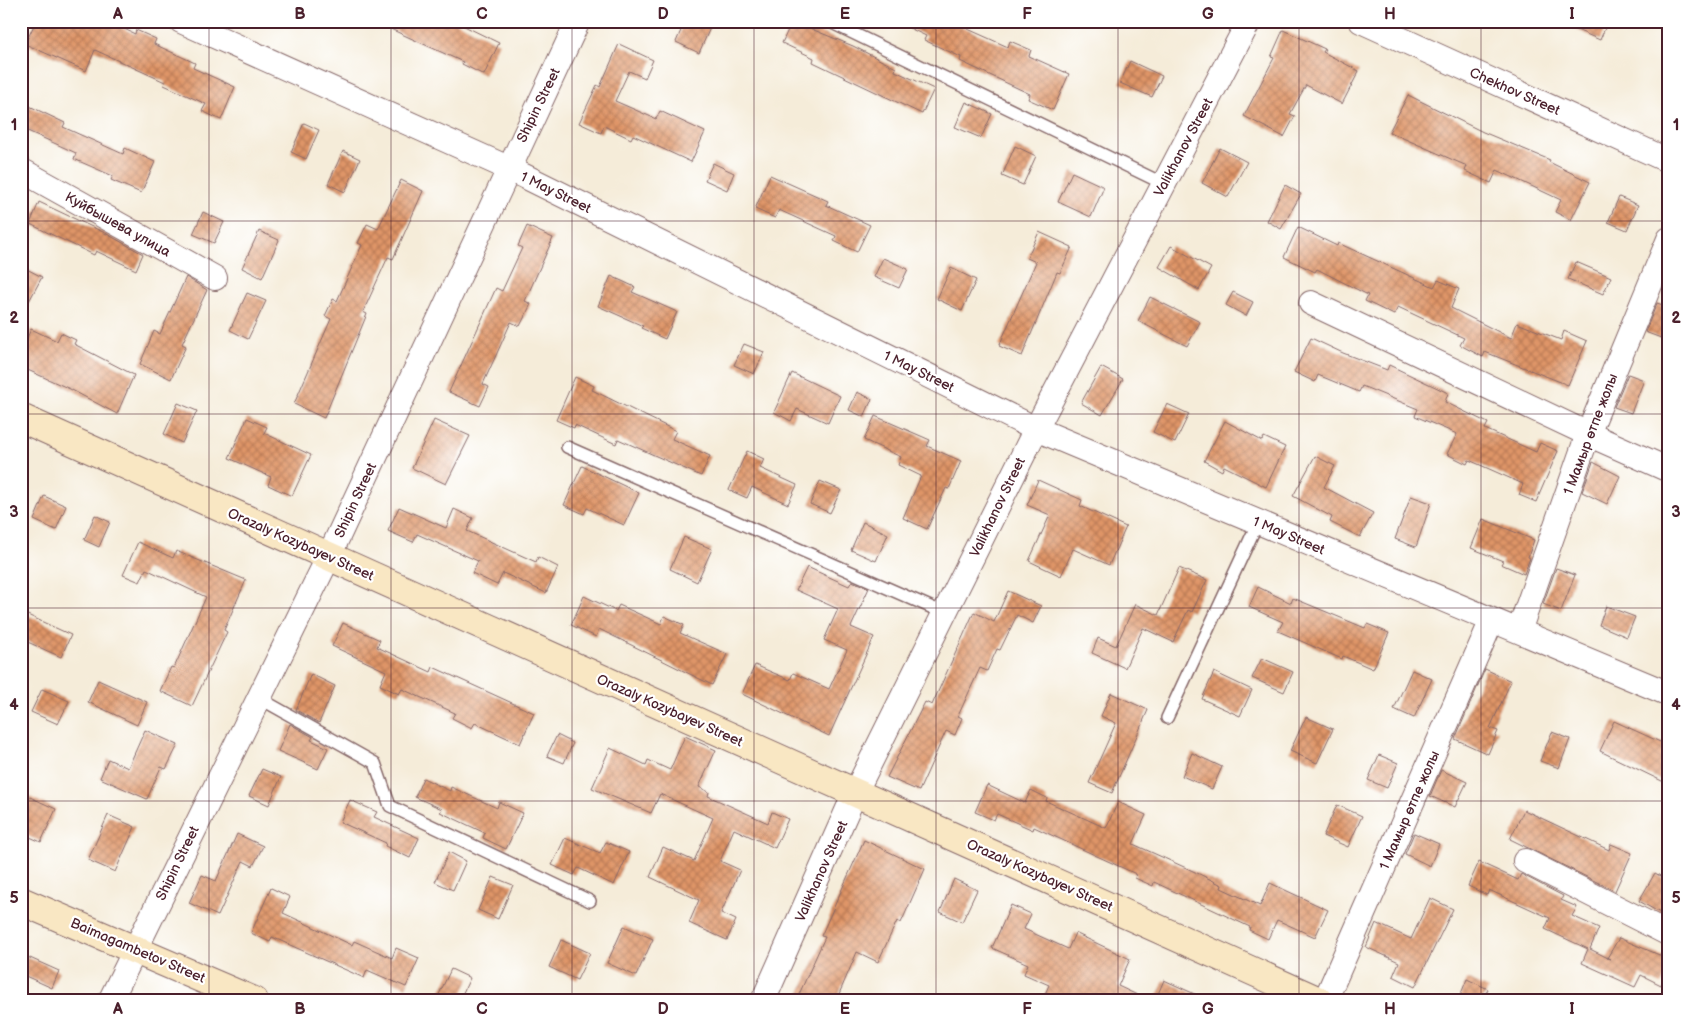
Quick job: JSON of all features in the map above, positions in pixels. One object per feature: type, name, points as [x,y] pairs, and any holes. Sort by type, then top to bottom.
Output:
[{"type":"street","name":"1 May Street","points":[[181,21],[508,168],[1036,429],[1669,694]]},
{"type":"street","name":"Shipin Street","points":[[110,1001],[329,556],[578,21]]},
{"type":"street","name":"Valikhanov Street","points":[[763,1001],[856,793],[944,613],[1036,429],[1249,21]]},
{"type":"street","name":"Chekhov Street","points":[[1362,21],[1669,161]]},
{"type":"street","name":"Куйбышева улица","points":[[21,170],[215,278]]},
{"type":"street","name":"1 Мамыр өтпе жолы","points":[[1519,631],[1588,434],[1669,239]]},
{"type":"street","points":[[1311,303],[1588,434],[1669,470]]},
{"type":"street","name":"Orazaly Kozybayev Street","points":[[21,418],[1319,1001]]},
{"type":"street","name":"1 Мамыр өтпе жолы","points":[[1325,1001],[1492,620]]},
{"type":"street","points":[[1525,861],[1669,934]]},
{"type":"street","name":"Baimagambetov Street","points":[[21,900],[254,1001]]},
{"type":"lane","points":[[828,21],[1164,184]]},
{"type":"lane","points":[[567,447],[944,613]]},
{"type":"lane","points":[[1167,718],[1258,522]]},
{"type":"lane","points":[[259,698],[375,763],[390,806],[590,901]]},
{"type":"building","points":[[36,21],[107,21],[135,34],[136,30],[156,39],[154,44],[195,63],[193,68],[235,87],[221,120],[202,111],[206,104],[164,85],[165,82],[95,50],[86,71],[25,44]]},
{"type":"building","points":[[373,21],[454,21],[499,43],[484,75],[462,64],[463,62]]},
{"type":"building","points":[[685,21],[713,21],[699,53],[676,42]]},
{"type":"building","points":[[792,21],[853,46],[896,68],[895,71],[934,89],[922,114],[813,62],[814,58],[782,43]]},
{"type":"building","points":[[895,21],[950,21],[1008,47],[1010,41],[1031,50],[1029,56],[1069,74],[1053,110],[1028,99],[1030,94],[960,61],[961,57],[924,40],[926,36]]},
{"type":"building","points":[[1556,21],[1608,21],[1600,40]]},
{"type":"building","points":[[1283,30],[1325,49],[1323,52],[1359,71],[1342,104],[1306,85],[1290,114],[1295,116],[1284,137],[1244,116],[1274,58],[1271,57]]},
{"type":"building","points":[[619,44],[653,60],[645,78],[629,71],[615,101],[656,119],[660,111],[705,132],[691,162],[633,135],[631,139],[604,126],[601,133],[579,123],[597,85],[600,87]]},
{"type":"building","points":[[1130,61],[1162,76],[1152,97],[1120,83]]},
{"type":"building","points":[[1408,95],[1483,132],[1550,160],[1549,162],[1590,182],[1571,220],[1555,212],[1561,200],[1497,170],[1491,183],[1465,171],[1467,166],[1389,132]]},
{"type":"building","points":[[21,102],[65,123],[63,127],[123,154],[125,148],[155,162],[141,193],[111,180],[113,176],[74,159],[76,153],[21,128]]},
{"type":"building","points":[[966,102],[992,114],[981,138],[955,127]]},
{"type":"building","points":[[304,123],[319,130],[306,159],[291,152]]},
{"type":"building","points":[[1015,146],[1036,156],[1023,185],[1002,176]]},
{"type":"building","points":[[1220,148],[1247,162],[1228,197],[1202,183]]},
{"type":"building","points":[[343,151],[360,159],[345,192],[328,184]]},
{"type":"building","points":[[713,163],[734,173],[727,190],[705,180]]},
{"type":"building","points":[[1072,172],[1104,187],[1091,217],[1058,202]]},
{"type":"building","points":[[770,175],[828,201],[826,205],[870,225],[857,252],[834,241],[836,236],[779,210],[775,218],[755,209]]},
{"type":"building","points":[[401,180],[423,191],[393,259],[388,257],[363,312],[367,314],[324,418],[294,404],[331,319],[325,316],[333,299],[337,301],[362,245],[358,243],[367,224],[378,229]]},
{"type":"building","points":[[1285,185],[1301,194],[1281,229],[1267,221]]},
{"type":"building","points":[[1619,197],[1638,205],[1627,230],[1608,222]]},
{"type":"building","points":[[39,202],[105,233],[143,254],[136,270],[96,251],[94,255],[30,224]]},
{"type":"building","points":[[203,212],[224,222],[214,243],[193,234]]},
{"type":"building","points":[[527,226],[553,238],[525,301],[531,304],[520,326],[511,322],[483,384],[489,387],[480,406],[449,392],[496,288],[502,291],[522,248],[518,246]]},
{"type":"building","points":[[1298,227],[1337,246],[1338,243],[1434,287],[1438,280],[1459,289],[1451,308],[1511,338],[1517,323],[1561,340],[1564,331],[1587,341],[1568,385],[1485,352],[1483,357],[1460,345],[1464,338],[1398,307],[1394,315],[1365,301],[1368,295],[1317,269],[1315,272],[1284,257]]},
{"type":"building","points":[[259,231],[279,240],[262,278],[242,268]]},
{"type":"building","points":[[1039,232],[1072,247],[1060,273],[1057,272],[1022,356],[999,346],[1036,262],[1027,258]]},
{"type":"building","points":[[1171,246],[1211,268],[1199,290],[1159,267]]},
{"type":"building","points":[[883,258],[908,269],[899,288],[874,277]]},
{"type":"building","points":[[1576,262],[1611,277],[1603,294],[1568,279]]},
{"type":"building","points":[[21,266],[42,277],[21,316]]},
{"type":"building","points":[[951,268],[976,280],[962,311],[937,299]]},
{"type":"building","points":[[611,276],[635,287],[632,292],[677,312],[665,339],[641,328],[643,326],[598,306]]},
{"type":"building","points":[[186,277],[207,290],[182,344],[186,346],[171,379],[140,364],[154,331],[160,334]]},
{"type":"building","points":[[1233,292],[1253,302],[1246,316],[1226,305]]},
{"type":"building","points":[[247,293],[266,301],[248,339],[230,330]]},
{"type":"building","points":[[1150,297],[1200,322],[1187,346],[1138,321]]},
{"type":"building","points":[[1657,303],[1669,307],[1669,341],[1645,332]]},
{"type":"building","points":[[31,329],[57,341],[61,333],[76,340],[74,344],[134,375],[117,414],[70,389],[21,367],[21,351]]},
{"type":"building","points":[[1311,338],[1387,370],[1389,365],[1448,393],[1445,402],[1488,423],[1485,429],[1536,452],[1540,443],[1558,451],[1536,502],[1519,495],[1523,484],[1469,460],[1467,464],[1447,454],[1457,434],[1415,416],[1418,409],[1362,386],[1359,392],[1318,375],[1315,382],[1294,372]]},
{"type":"building","points":[[744,344],[764,352],[754,374],[734,365]]},
{"type":"building","points":[[1101,367],[1123,379],[1102,415],[1081,403]]},
{"type":"building","points":[[792,373],[840,396],[828,423],[797,409],[791,421],[774,412]]},
{"type":"building","points":[[1628,374],[1644,380],[1631,413],[1614,407]]},
{"type":"building","points":[[575,377],[594,386],[592,390],[676,431],[672,439],[710,456],[701,476],[618,439],[616,444],[575,425],[574,428],[556,420]]},
{"type":"building","points":[[857,392],[872,399],[864,417],[849,410]]},
{"type":"building","points":[[178,403],[197,411],[182,443],[164,434]]},
{"type":"building","points":[[1167,404],[1189,414],[1175,443],[1153,432]]},
{"type":"building","points":[[875,416],[930,440],[927,446],[961,461],[949,489],[946,488],[927,529],[903,518],[921,476],[898,465],[901,457],[864,440]]},
{"type":"building","points":[[247,418],[267,427],[264,433],[311,455],[292,496],[268,485],[271,477],[229,458]]},
{"type":"building","points":[[434,420],[470,436],[446,484],[412,468]]},
{"type":"building","points":[[1225,421],[1262,441],[1264,437],[1285,447],[1266,487],[1224,466],[1222,471],[1204,461]]},
{"type":"building","points":[[747,451],[764,459],[760,468],[797,485],[788,504],[752,487],[747,498],[729,490]]},
{"type":"building","points":[[1315,456],[1335,466],[1324,487],[1373,513],[1360,537],[1330,522],[1332,517],[1293,496]]},
{"type":"building","points":[[1593,462],[1620,476],[1607,504],[1582,492]]},
{"type":"building","points":[[582,466],[639,493],[624,525],[587,508],[584,514],[564,505]]},
{"type":"building","points":[[1038,480],[1082,500],[1080,506],[1126,527],[1109,565],[1073,549],[1061,576],[1029,561],[1050,515],[1027,505]]},
{"type":"building","points":[[820,481],[841,490],[830,513],[810,504]]},
{"type":"building","points":[[44,496],[66,506],[56,530],[34,520]]},
{"type":"building","points":[[1411,496],[1431,503],[1416,547],[1395,539]]},
{"type":"building","points":[[399,507],[446,528],[454,509],[473,518],[467,531],[536,562],[538,557],[558,567],[546,593],[503,573],[497,585],[472,573],[478,561],[417,534],[413,542],[388,531]]},
{"type":"building","points":[[95,515],[110,522],[99,547],[84,540]]},
{"type":"building","points":[[1483,519],[1534,540],[1524,574],[1501,564],[1503,561],[1471,548]]},
{"type":"building","points":[[863,522],[888,534],[876,561],[851,550]]},
{"type":"building","points":[[684,537],[712,549],[697,582],[670,569]]},
{"type":"building","points":[[138,542],[173,558],[176,551],[246,580],[224,630],[227,632],[192,706],[160,691],[171,667],[174,668],[206,597],[146,569],[140,582],[123,575]]},
{"type":"building","points":[[807,567],[849,586],[852,581],[869,588],[851,627],[874,637],[829,736],[742,694],[755,665],[790,680],[793,673],[829,689],[847,650],[824,640],[838,609],[796,590]]},
{"type":"building","points":[[1179,568],[1207,580],[1192,612],[1188,610],[1173,642],[1143,628],[1125,668],[1092,653],[1098,638],[1116,646],[1135,604],[1158,615]]},
{"type":"building","points":[[1556,568],[1575,575],[1561,611],[1543,604]]},
{"type":"building","points":[[1258,587],[1291,603],[1293,598],[1365,628],[1367,624],[1389,633],[1373,669],[1343,656],[1342,659],[1278,631],[1283,622],[1249,607]]},
{"type":"building","points":[[1008,591],[1041,606],[1033,623],[1017,615],[1000,650],[997,649],[987,671],[980,668],[958,716],[962,718],[955,735],[946,731],[919,791],[887,777],[925,702],[932,705],[974,612],[994,622]]},
{"type":"building","points":[[584,596],[616,611],[619,605],[661,624],[664,616],[684,625],[680,633],[727,654],[712,685],[599,629],[596,637],[571,625]]},
{"type":"building","points":[[1606,606],[1635,617],[1627,637],[1599,625]]},
{"type":"building","points":[[21,612],[71,635],[61,657],[21,639]]},
{"type":"building","points":[[343,623],[380,640],[377,647],[431,672],[433,667],[534,713],[520,744],[475,723],[472,728],[452,718],[455,713],[402,689],[399,694],[380,685],[386,671],[332,646]]},
{"type":"building","points":[[1262,658],[1293,672],[1284,692],[1252,678]]},
{"type":"building","points":[[1485,669],[1511,681],[1490,728],[1498,731],[1488,754],[1455,739]]},
{"type":"building","points":[[1412,670],[1432,679],[1414,718],[1394,709]]},
{"type":"building","points":[[1214,672],[1252,690],[1240,716],[1202,699]]},
{"type":"building","points":[[311,674],[335,686],[319,723],[296,710]]},
{"type":"building","points":[[98,680],[147,702],[137,725],[88,702]]},
{"type":"building","points":[[42,689],[69,701],[58,724],[31,712]]},
{"type":"building","points":[[1111,693],[1148,710],[1112,793],[1089,783],[1116,723],[1101,716]]},
{"type":"building","points":[[1306,717],[1333,729],[1317,763],[1290,751]]},
{"type":"building","points":[[1614,721],[1669,746],[1669,772],[1664,782],[1600,751]]},
{"type":"building","points":[[290,724],[313,737],[311,740],[328,748],[318,769],[278,751]]},
{"type":"building","points":[[145,730],[178,745],[166,769],[161,767],[147,799],[100,778],[108,759],[128,768]]},
{"type":"building","points":[[1552,732],[1570,739],[1559,768],[1540,761]]},
{"type":"building","points":[[557,735],[573,743],[564,763],[547,756]]},
{"type":"building","points":[[685,736],[716,750],[699,787],[709,792],[708,796],[768,823],[772,812],[788,819],[775,848],[734,829],[720,861],[740,870],[721,913],[736,920],[727,940],[689,923],[699,900],[650,877],[663,847],[694,861],[713,818],[660,794],[651,813],[592,788],[610,748],[646,765],[648,760],[670,770]]},
{"type":"building","points":[[1192,753],[1222,767],[1212,789],[1182,776]]},
{"type":"building","points":[[1379,755],[1398,763],[1387,788],[1368,780]]},
{"type":"building","points":[[262,769],[281,777],[269,805],[249,796]]},
{"type":"building","points":[[1441,770],[1467,782],[1455,807],[1430,796]]},
{"type":"building","points":[[423,778],[450,791],[451,787],[497,808],[499,802],[523,813],[506,849],[483,838],[485,833],[440,812],[442,809],[415,797]]},
{"type":"building","points":[[987,785],[1025,803],[1031,790],[1047,798],[1046,801],[1106,828],[1118,802],[1146,815],[1133,844],[1222,885],[1221,888],[1260,906],[1270,883],[1328,910],[1315,937],[1277,920],[1268,939],[1249,930],[1250,927],[1154,882],[1153,886],[1135,878],[1136,874],[1034,827],[1033,830],[997,814],[994,820],[975,812]]},
{"type":"building","points":[[21,793],[56,809],[41,842],[21,833]]},
{"type":"building","points":[[350,800],[377,812],[374,817],[419,838],[410,858],[385,846],[386,843],[340,822]]},
{"type":"building","points":[[1337,805],[1362,816],[1348,847],[1323,836]]},
{"type":"building","points":[[1524,810],[1609,850],[1611,844],[1632,853],[1615,891],[1510,839]]},
{"type":"building","points":[[108,815],[135,827],[115,872],[88,860]]},
{"type":"building","points":[[1414,833],[1439,844],[1430,866],[1405,854]]},
{"type":"building","points":[[237,834],[263,846],[253,866],[243,861],[218,916],[189,903],[202,875],[216,881]]},
{"type":"building","points":[[565,838],[600,853],[606,842],[629,852],[614,885],[578,868],[574,875],[552,865]]},
{"type":"building","points":[[864,840],[925,869],[901,923],[897,921],[878,962],[857,952],[836,1001],[796,1001],[825,937],[821,936]]},
{"type":"building","points":[[449,852],[466,861],[453,890],[435,882]]},
{"type":"building","points":[[1479,862],[1518,880],[1521,874],[1563,896],[1561,900],[1577,907],[1572,916],[1599,928],[1590,949],[1607,958],[1619,938],[1669,959],[1669,971],[1661,985],[1641,975],[1635,987],[1582,963],[1588,949],[1545,929],[1550,918],[1489,890],[1487,895],[1468,886]]},
{"type":"building","points":[[1655,873],[1669,881],[1669,918],[1639,901]]},
{"type":"building","points":[[493,877],[513,885],[498,919],[478,910]]},
{"type":"building","points":[[954,879],[977,890],[962,922],[940,912]]},
{"type":"building","points":[[271,888],[290,897],[283,913],[352,945],[354,941],[392,958],[396,948],[419,958],[406,987],[367,970],[364,978],[272,937],[270,942],[251,933]]},
{"type":"building","points":[[1430,898],[1453,909],[1415,987],[1393,976],[1399,962],[1366,947],[1376,923],[1411,939]]},
{"type":"building","points":[[1011,905],[1031,914],[1024,929],[1068,949],[1075,933],[1130,959],[1118,986],[1150,1001],[1042,1001],[1049,985],[1024,974],[1028,964],[992,948]]},
{"type":"building","points":[[624,926],[653,939],[636,976],[607,963]]},
{"type":"building","points":[[561,940],[590,953],[577,980],[549,967]]},
{"type":"building","points":[[21,954],[59,971],[52,988],[21,974]]},
{"type":"building","points":[[451,969],[470,978],[459,1001],[436,1001]]},
{"type":"building","points":[[1467,979],[1488,989],[1482,1001],[1458,1001]]},
{"type":"building","points":[[1164,980],[1210,1001],[1155,1001]]}]
